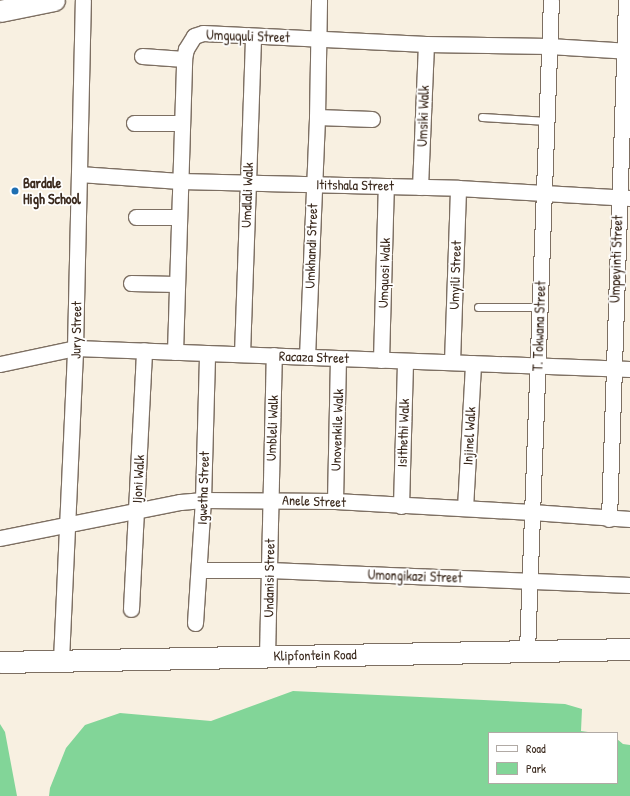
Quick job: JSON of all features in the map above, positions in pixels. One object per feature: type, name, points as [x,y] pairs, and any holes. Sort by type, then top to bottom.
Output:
[{"type":"street","points":[[0,11],[29,2],[54,0]]},
{"type":"street","name":"Jury Street","points":[[61,660],[75,348],[83,0]]},
{"type":"street","name":"Umkhandi Street","points":[[307,357],[317,117],[319,0]]},
{"type":"street","name":"T. Tokwana Street","points":[[527,651],[551,0]]},
{"type":"street","name":"Umpeyinti Street","points":[[609,519],[612,369],[624,197],[627,51],[626,0]]},
{"type":"street","name":"Umguquli Street","points":[[175,352],[184,59],[186,49],[194,36],[203,33],[426,44],[549,46],[627,51]]},
{"type":"street","name":"Umdlali Walk","points":[[242,354],[253,36]]},
{"type":"street","name":"Umsiki Walk","points":[[420,187],[426,44]]},
{"type":"street","points":[[142,56],[184,59]]},
{"type":"street","points":[[317,117],[372,119]]},
{"type":"street","points":[[134,123],[182,123]]},
{"type":"street","name":"Ititshala Street","points":[[79,174],[180,181],[458,188],[624,197]]},
{"type":"street","name":"Umquosi Walk","points":[[381,360],[386,186]]},
{"type":"street","name":"Umyili Street","points":[[452,362],[458,188]]},
{"type":"street","points":[[136,217],[179,217]]},
{"type":"street","points":[[131,283],[176,284]]},
{"type":"street","name":"Racaza Street","points":[[0,364],[75,348],[630,369]]},
{"type":"street","name":"Ijoni Walk","points":[[131,609],[144,350]]},
{"type":"street","name":"Igwetha Street","points":[[195,622],[203,500],[207,353]]},
{"type":"street","name":"Umbleli Walk","points":[[270,500],[274,355]]},
{"type":"street","name":"Unovenkile Walk","points":[[335,501],[338,358]]},
{"type":"street","name":"Isithethi Walk","points":[[401,506],[405,360]]},
{"type":"street","name":"Injinel Walk","points":[[465,508],[473,363]]},
{"type":"street","name":"Anele Street","points":[[0,538],[68,523],[136,512],[180,502],[203,500],[335,501],[401,506],[532,512],[609,519],[630,519]]},
{"type":"street","name":"Undanisi Street","points":[[267,656],[270,500]]},
{"type":"street","name":"Umongikazi Street","points":[[199,570],[269,570],[630,585]]},
{"type":"street","name":"Klipfontein Road","points":[[0,662],[630,649]]},
{"type":"lane","points":[[482,117],[547,121]]},
{"type":"lane","points":[[478,307],[540,307]]},
{"type":"green space","points":[[293,691],[565,704],[582,709],[581,731],[588,732],[488,732],[488,784],[618,784],[618,740],[623,744],[630,745],[630,796],[49,796],[50,788],[66,748],[85,725],[120,713],[211,721]]},
{"type":"green space","points":[[0,724],[5,732],[17,796],[0,796]]},
{"type":"place","name":"Bardale High School","points":[[15,191]]}]
